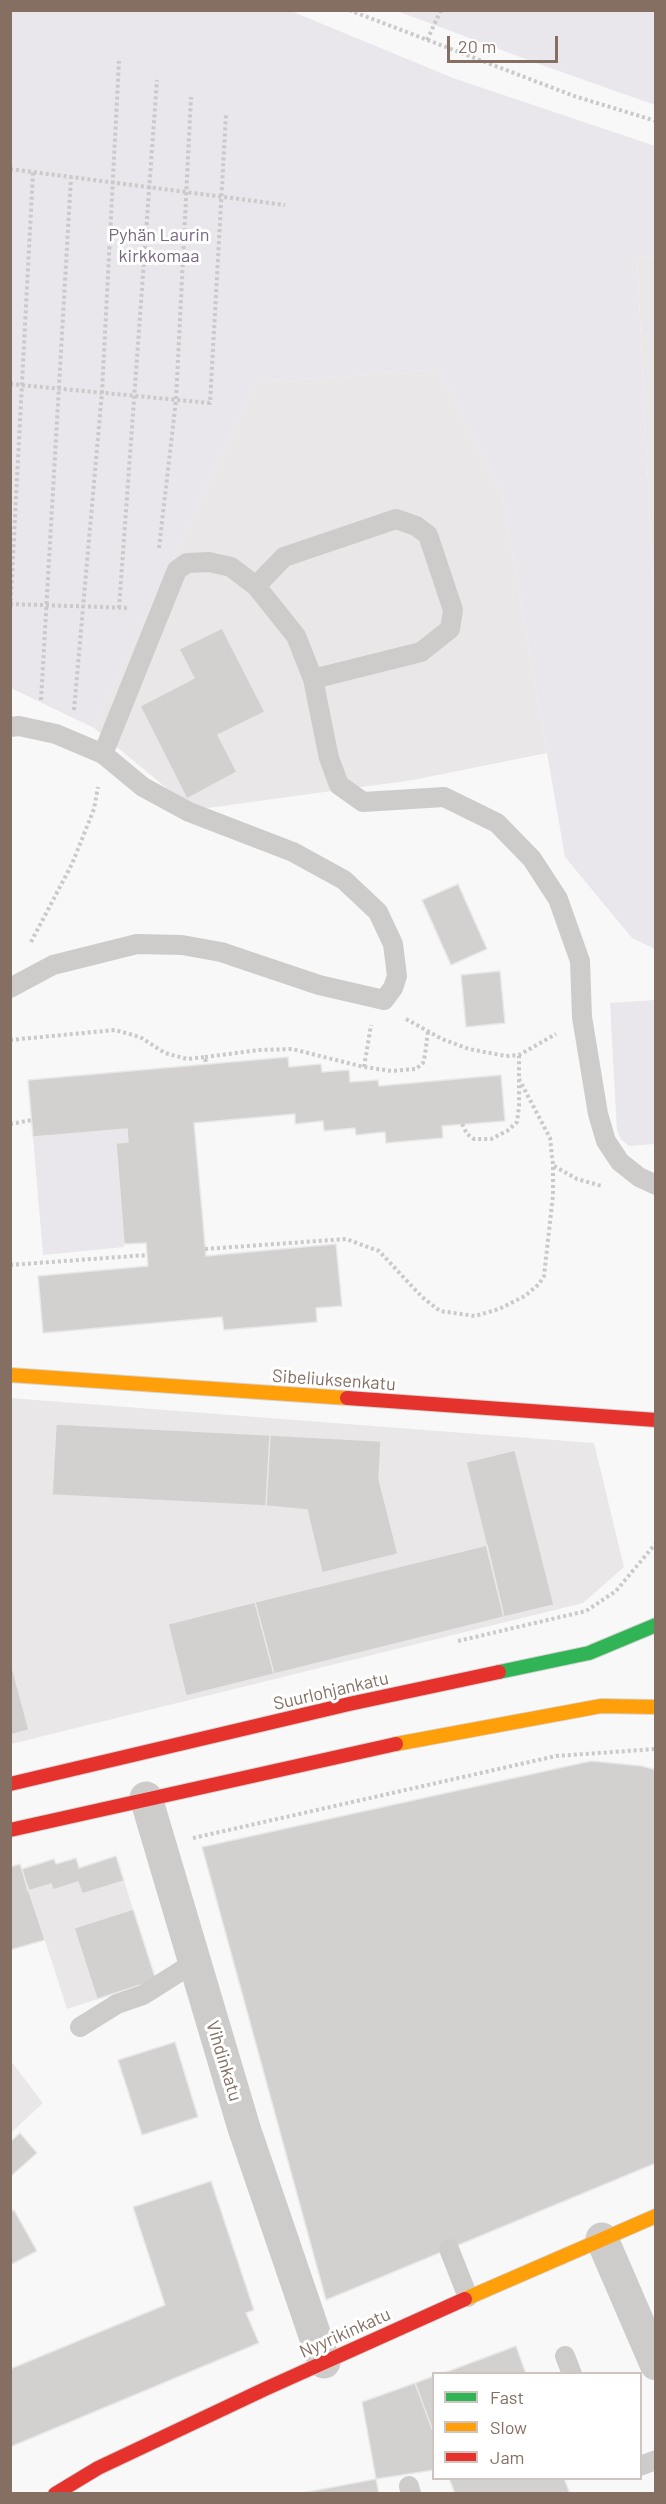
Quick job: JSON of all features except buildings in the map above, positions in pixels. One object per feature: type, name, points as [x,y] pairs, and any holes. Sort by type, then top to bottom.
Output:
[{"type":"street","name":"Sibeliuksenkatu","points":[[10,1375],[656,1420]]},
{"type":"street","name":"Suurlohjankatu","points":[[10,1784],[349,1704],[589,1653],[656,1624]]},
{"type":"street","points":[[10,1830],[364,1750],[560,1712],[601,1706],[656,1707]]},
{"type":"street","name":"Vihdinkatu","points":[[146,1798],[244,2127],[324,2362]]},
{"type":"street","name":"Nyyrikinkatu","points":[[55,2493],[98,2468],[324,2362],[656,2216]]},
{"type":"street","points":[[602,2239],[656,2364]]},
{"type":"lane","points":[[256,585],[284,557],[396,519],[416,525],[428,535],[453,610],[450,629],[421,652],[313,679]]},
{"type":"lane","points":[[104,754],[177,570],[187,563],[209,562],[231,567],[256,585],[296,636],[313,679],[329,758],[339,785],[363,802],[444,797],[497,824],[532,859],[558,899],[580,961],[582,1017],[598,1114],[606,1141],[620,1162],[639,1177],[656,1185]]},
{"type":"lane","points":[[10,727],[20,726],[56,734],[104,754],[143,787],[189,812],[293,852],[344,880],[378,912],[393,944],[397,976],[393,988],[384,1000],[319,985],[221,952],[182,945],[136,944],[52,965],[10,988]]},
{"type":"lane","points":[[80,2027],[117,2004],[143,1995],[195,1962]]},
{"type":"lane","points":[[449,2249],[468,2297]]},
{"type":"path","points":[[348,10],[574,96],[656,121]]},
{"type":"path","points":[[427,40],[441,10]]},
{"type":"path","points":[[74,718],[102,392],[119,61]]},
{"type":"path","points":[[119,608],[157,80]]},
{"type":"path","points":[[158,558],[176,400],[191,97]]},
{"type":"path","points":[[10,384],[210,403],[226,114]]},
{"type":"path","points":[[10,169],[285,205]]},
{"type":"path","points":[[10,613],[33,172]]},
{"type":"path","points":[[41,703],[71,177]]},
{"type":"path","points":[[11,604],[119,608],[142,606]]},
{"type":"path","points":[[29,946],[72,864],[94,808],[104,754]]},
{"type":"path","points":[[364,1067],[372,1016],[384,1000],[402,1017],[428,1031],[469,1049],[506,1056],[519,1056],[582,1017]]},
{"type":"path","points":[[10,1040],[115,1030],[140,1038],[165,1053],[187,1059],[259,1050],[292,1049],[364,1067],[392,1071],[416,1069],[423,1063],[428,1031]]},
{"type":"path","points":[[462,1124],[467,1134],[474,1138],[491,1139],[507,1131],[517,1122],[519,1056]]},
{"type":"path","points":[[205,1057],[206,1064]]},
{"type":"path","points":[[205,1250],[346,1239],[379,1251],[422,1298],[440,1311],[476,1316],[499,1309],[525,1296],[539,1284],[544,1276],[553,1195],[553,1165],[550,1138],[519,1079]]},
{"type":"path","points":[[10,1124],[32,1120]]},
{"type":"path","points":[[10,1264],[147,1255]]},
{"type":"path","points":[[446,1644],[586,1611],[616,1591],[656,1543]]},
{"type":"path","points":[[160,1846],[556,1756],[656,1749]]},
{"type":"shaded area","points":[[655,256],[655,625],[637,257]]},
{"type":"shaded area","points":[[438,370],[503,499],[547,753],[413,780],[200,809],[182,801],[94,728],[256,383]]},
{"type":"shaded area","points":[[10,1398],[594,1443],[624,1567],[583,1603],[11,1744]]},
{"type":"shaded area","points":[[116,1856],[156,1980],[67,2009],[22,1869],[54,1859],[56,1864],[76,1858],[80,1868]]},
{"type":"shaded area","points":[[11,2061],[43,2103],[11,2133]]},
{"type":"green space","name":"Pyhän Laurin kirkkomaa","points":[[10,11],[291,11],[453,78],[655,146],[655,256],[637,257],[655,625],[655,949],[632,938],[565,857],[503,499],[438,370],[256,383],[94,728],[11,688]]},
{"type":"green space","points":[[397,11],[655,11],[655,105],[539,64]]},
{"type":"green space","points":[[655,1000],[655,1144],[629,1146],[621,1139],[617,1131],[610,1003]]},
{"type":"green space","points":[[127,1129],[128,1142],[116,1143],[124,1247],[43,1255],[33,1137]]},
{"type":"traffic: fast","points":[[499,1672],[589,1653],[656,1625]]},
{"type":"traffic: slow","points":[[10,1375],[347,1398]]},
{"type":"traffic: slow","points":[[396,1744],[601,1706],[656,1707]]},
{"type":"traffic: slow","points":[[465,2299],[656,2216]]},
{"type":"traffic: jam","points":[[347,1398],[656,1420]]},
{"type":"traffic: jam","points":[[10,1784],[349,1704],[499,1672]]},
{"type":"traffic: jam","points":[[10,1830],[396,1744]]},
{"type":"traffic: jam","points":[[55,2494],[98,2468],[265,2389],[465,2299]]}]
